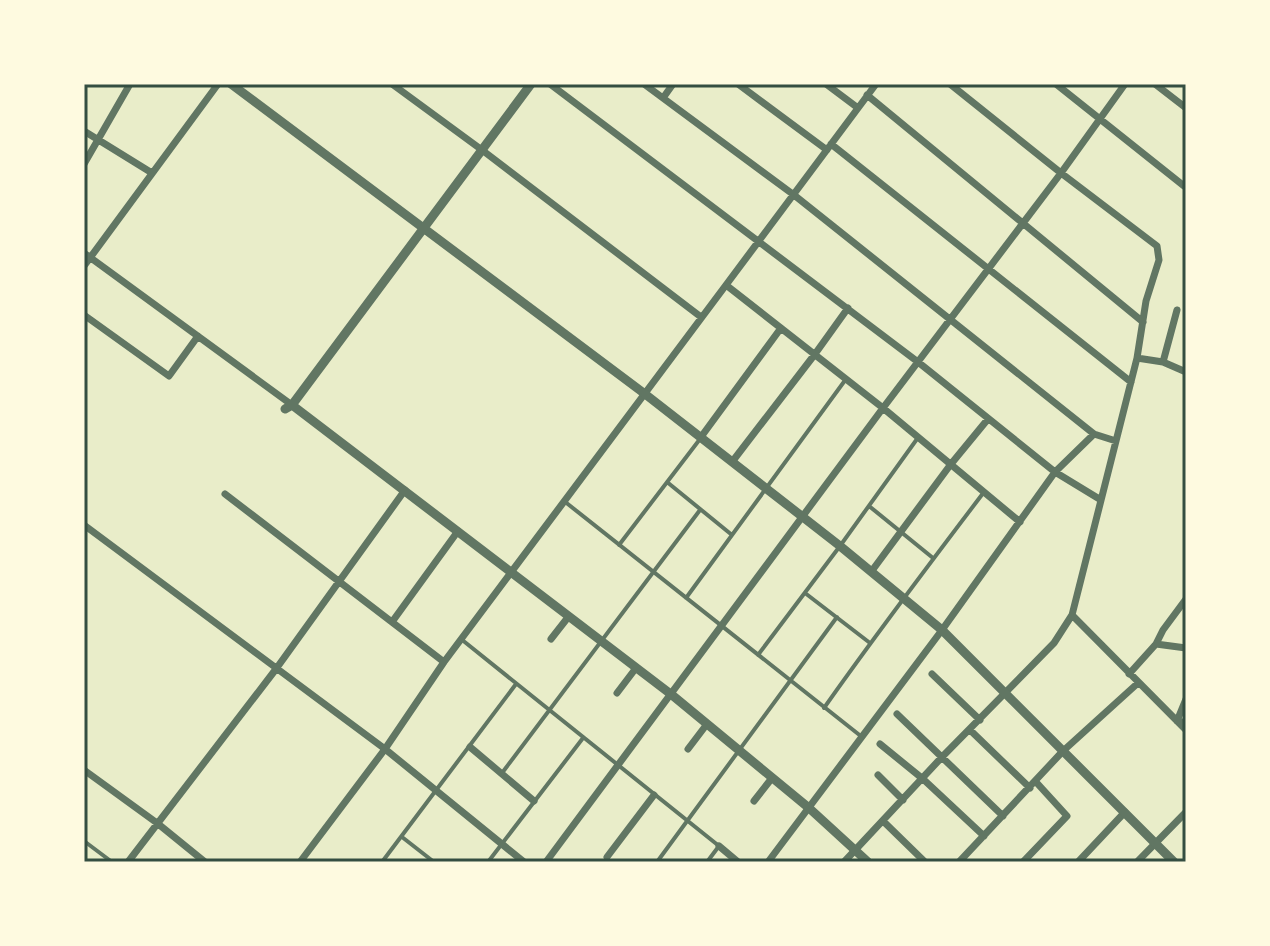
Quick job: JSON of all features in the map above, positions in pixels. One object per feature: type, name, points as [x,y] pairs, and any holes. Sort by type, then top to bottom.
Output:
[{"type":"street","points":[[84,164],[130,84]]},
{"type":"street","points":[[84,266],[87,255],[218,84]]},
{"type":"street","points":[[231,84],[701,437],[942,630],[1174,862]]},
{"type":"street","points":[[392,84],[701,317]]},
{"type":"street","points":[[288,407],[531,84]]},
{"type":"street","points":[[550,84],[848,308],[1055,472],[1101,500]]},
{"type":"street","points":[[644,84],[794,195],[1097,437],[1116,441]]},
{"type":"street","points":[[663,98],[673,84]]},
{"type":"street","points":[[738,84],[829,147],[1131,382]]},
{"type":"street","points":[[826,84],[858,108]]},
{"type":"street","points":[[844,862],[1054,643],[1072,615],[1137,358],[1146,301],[1159,260],[1157,246],[950,84]]},
{"type":"street","points":[[1056,84],[1184,186]]},
{"type":"street","points":[[546,862],[1125,84]]},
{"type":"street","points":[[1155,84],[1186,108]]},
{"type":"street","points":[[302,861],[385,749],[444,662],[874,85]]},
{"type":"street","points":[[867,95],[1143,322]]},
{"type":"street","points":[[84,131],[152,173]]},
{"type":"street","points":[[87,255],[288,407],[405,490],[672,695],[809,808],[868,862]]},
{"type":"street","points":[[726,285],[883,408],[1020,522]]},
{"type":"street","points":[[732,462],[848,308]]},
{"type":"street","points":[[1163,362],[1177,310]]},
{"type":"street","points":[[84,315],[169,376],[198,336]]},
{"type":"street","points":[[701,437],[781,328]]},
{"type":"street","points":[[1137,358],[1163,362],[1186,372]]},
{"type":"street","points":[[871,572],[988,419]]},
{"type":"street","points":[[768,862],[942,630],[1055,472],[1094,434]]},
{"type":"street","points":[[128,862],[276,669],[405,490]]},
{"type":"street","points":[[225,494],[444,662]]},
{"type":"street","points":[[84,525],[385,749],[524,862]]},
{"type":"street","points":[[392,622],[458,531]]},
{"type":"street","points":[[1129,674],[1156,644],[1186,599]]},
{"type":"street","points":[[1072,615],[1138,683],[1182,722],[1186,730]]},
{"type":"street","points":[[551,639],[569,616]]},
{"type":"street","points":[[1156,644],[1186,648]]},
{"type":"street","points":[[617,693],[636,668]]},
{"type":"street","points":[[932,674],[980,720]]},
{"type":"street","points":[[959,862],[1063,751],[1138,683]]},
{"type":"street","points":[[1182,722],[1186,699]]},
{"type":"street","points":[[897,714],[1003,816]]},
{"type":"street","points":[[688,749],[707,724]]},
{"type":"street","points":[[970,730],[1067,816],[1023,862]]},
{"type":"street","points":[[880,744],[984,836]]},
{"type":"street","points":[[470,747],[534,801]]},
{"type":"street","points":[[84,770],[205,862]]},
{"type":"street","points":[[878,775],[903,800]]},
{"type":"street","points":[[754,801],[772,778]]},
{"type":"street","points":[[608,860],[654,795]]},
{"type":"street","points":[[1078,862],[1125,812]]},
{"type":"street","points":[[1137,862],[1186,812]]},
{"type":"street","points":[[883,821],[925,862]]},
{"type":"street","points":[[719,846],[738,862]]},
{"type":"lane","points":[[686,598],[846,379]]},
{"type":"lane","points":[[619,545],[701,437]]},
{"type":"lane","points":[[758,655],[918,437]]},
{"type":"lane","points":[[667,482],[732,535]]},
{"type":"lane","points":[[824,708],[984,492]]},
{"type":"lane","points":[[564,501],[862,737]]},
{"type":"lane","points":[[869,506],[933,558]]},
{"type":"lane","points":[[502,773],[700,510]]},
{"type":"lane","points":[[804,593],[870,643]]},
{"type":"lane","points":[[657,862],[837,617]]},
{"type":"lane","points":[[461,639],[719,846],[707,862]]},
{"type":"lane","points":[[382,862],[516,684]]},
{"type":"lane","points":[[488,862],[583,738]]},
{"type":"lane","points":[[402,837],[434,862]]},
{"type":"lane","points":[[84,841],[112,862]]}]
